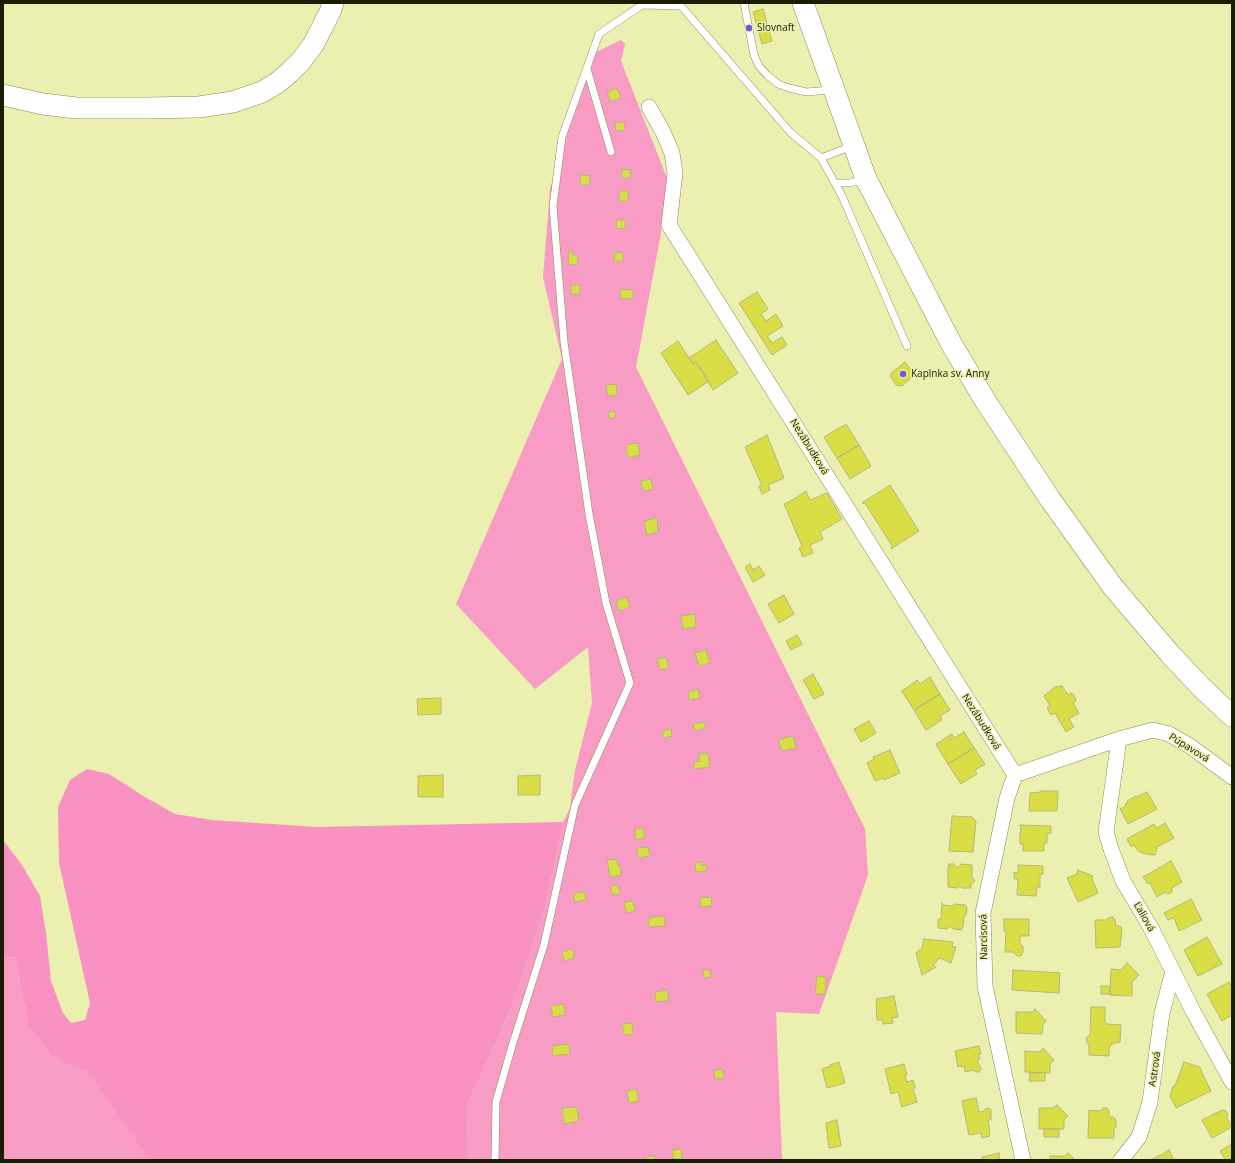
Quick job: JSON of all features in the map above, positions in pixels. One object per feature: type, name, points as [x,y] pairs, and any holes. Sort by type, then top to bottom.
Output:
[{"type":"main road","points":[[3,95],[43,104],[76,108],[199,107],[233,102],[262,92],[290,72],[314,45],[333,3]]},
{"type":"main road","points":[[803,3],[866,179],[952,345],[986,402],[1050,499],[1113,587],[1136,615],[1201,687],[1232,716]]},
{"type":"street","name":"Nezábudková","points":[[649,107],[663,132],[672,153],[675,173],[669,225],[1015,775]]},
{"type":"street","name":"Púpavová","points":[[1118,739],[1153,730],[1169,734],[1190,746],[1232,777]]},
{"type":"street","points":[[1015,775],[1118,739]]},
{"type":"street","name":"Ľaliová","points":[[1118,739],[1106,832],[1123,881],[1151,928],[1232,1082]]},
{"type":"street","name":"Narcisová","points":[[1015,775],[1007,798],[983,913],[985,986],[1023,1160]]},
{"type":"street","name":"Astrová","points":[[1121,1160],[1139,1137],[1150,1102],[1162,1014],[1173,971]]},
{"type":"lane","points":[[744,3],[754,55],[759,66],[767,75],[778,84],[806,92],[833,89]]},
{"type":"lane","points":[[495,1160],[496,1102],[544,945],[574,805],[630,683],[606,603],[589,514],[564,342],[553,206],[562,137],[599,34],[642,5],[681,6],[790,132],[821,158],[836,183],[907,346]]},
{"type":"lane","points":[[586,68],[611,152]]},
{"type":"lane","points":[[821,158],[854,145]]},
{"type":"lane","points":[[836,183],[850,183],[866,179]]},
{"type":"shaded area","points":[[621,40],[625,44],[621,61],[667,178],[661,233],[636,367],[865,829],[868,875],[819,1014],[776,1012],[782,1158],[784,1160],[468,1160],[467,1106],[512,1006],[546,906],[563,822],[570,808],[575,770],[592,703],[588,647],[535,689],[456,604],[562,359],[543,277],[550,189],[588,56]]},
{"type":"shaded area","points":[[87,769],[109,774],[175,814],[212,820],[316,827],[563,822],[546,906],[512,1006],[467,1106],[468,1160],[149,1160],[89,1072],[52,1057],[28,1025],[15,957],[3,958],[3,840],[22,865],[40,896],[46,933],[51,981],[63,1013],[71,1023],[85,1020],[90,1003],[59,863],[58,807],[70,780]]},
{"type":"shaded area","points":[[15,957],[28,1025],[52,1057],[89,1071],[149,1160],[3,1160],[3,958]]},
{"type":"building","points":[[763,9],[772,41],[762,44],[753,12]]},
{"type":"building","points":[[617,88],[621,97],[611,102],[607,92]]},
{"type":"building","points":[[624,122],[625,130],[616,131],[615,123]]},
{"type":"building","points":[[622,169],[631,170],[630,178],[622,178]]},
{"type":"building","points":[[581,175],[590,176],[589,185],[580,185]]},
{"type":"building","points":[[620,191],[628,191],[628,201],[619,201]]},
{"type":"building","points":[[617,220],[625,220],[625,229],[616,228]]},
{"type":"building","points":[[569,251],[572,251],[572,255],[578,255],[577,265],[568,264]]},
{"type":"building","points":[[615,252],[623,253],[623,261],[614,261]]},
{"type":"building","points":[[571,285],[580,285],[580,294],[571,294]]},
{"type":"building","points":[[621,289],[633,290],[633,299],[620,298]]},
{"type":"building","points":[[757,292],[768,309],[761,314],[766,321],[776,314],[783,326],[767,336],[772,343],[782,337],[787,345],[772,355],[739,303]]},
{"type":"building","points":[[716,340],[738,373],[713,390],[696,362],[693,364],[689,358]]},
{"type":"building","points":[[678,341],[693,364],[696,362],[709,381],[688,395],[661,353]]},
{"type":"building","name":"Kaplnka sv. Anny","points":[[905,362],[915,374],[902,386],[896,385],[891,377],[891,373]]},
{"type":"building","points":[[616,384],[617,395],[608,396],[606,385]]},
{"type":"building","points":[[614,411],[616,417],[610,419],[608,413]]},
{"type":"building","points":[[846,424],[859,445],[837,458],[824,437]]},
{"type":"building","points":[[767,435],[784,478],[768,485],[770,490],[762,494],[759,486],[762,486],[745,447]]},
{"type":"building","points":[[638,443],[640,455],[628,458],[626,445]]},
{"type":"building","points":[[859,445],[871,466],[850,479],[837,458]]},
{"type":"building","points":[[651,479],[653,489],[643,491],[641,481]]},
{"type":"building","points":[[890,485],[919,531],[891,549],[892,546],[865,503],[862,503]]},
{"type":"building","points":[[806,491],[810,500],[827,493],[842,519],[820,532],[823,539],[810,545],[813,553],[803,557],[799,548],[802,546],[784,504]]},
{"type":"building","points":[[657,518],[658,532],[647,535],[644,521]]},
{"type":"building","points":[[750,564],[753,570],[759,566],[765,575],[753,582],[745,567]]},
{"type":"building","points":[[784,595],[794,614],[779,623],[768,604]]},
{"type":"building","points":[[626,597],[630,607],[619,611],[616,601]]},
{"type":"building","points":[[695,614],[696,627],[683,629],[681,616]]},
{"type":"building","points":[[797,635],[802,644],[791,650],[786,641]]},
{"type":"building","points":[[706,650],[710,663],[699,666],[695,653]]},
{"type":"building","points":[[666,657],[669,668],[660,670],[657,659]]},
{"type":"building","points":[[813,674],[824,694],[814,699],[803,680]]},
{"type":"building","points":[[930,677],[940,694],[914,710],[902,691],[917,680],[920,684]]},
{"type":"building","points":[[1062,686],[1068,695],[1071,693],[1074,695],[1076,701],[1073,703],[1079,713],[1069,719],[1074,727],[1066,732],[1055,713],[1051,715],[1047,708],[1050,706],[1044,696],[1055,687]]},
{"type":"building","points":[[698,689],[700,698],[689,700],[688,692]]},
{"type":"building","points":[[940,694],[950,710],[940,716],[942,720],[926,730],[914,710]]},
{"type":"building","points":[[441,698],[441,714],[418,715],[417,699]]},
{"type":"building","points":[[869,721],[876,733],[861,742],[854,729]]},
{"type":"building","points":[[704,722],[706,728],[695,731],[693,724]]},
{"type":"building","points":[[671,729],[672,736],[664,738],[662,731]]},
{"type":"building","points":[[964,732],[974,748],[948,764],[936,744],[952,734],[954,738]]},
{"type":"building","points":[[793,736],[796,748],[782,751],[778,740]]},
{"type":"building","points":[[974,748],[985,764],[975,770],[977,774],[961,784],[948,764]]},
{"type":"building","points":[[890,750],[900,773],[884,780],[883,778],[875,781],[867,763],[874,759],[873,757]]},
{"type":"building","points":[[708,753],[710,767],[694,769],[694,762],[700,761],[699,754]]},
{"type":"building","points":[[443,775],[443,797],[418,797],[418,776]]},
{"type":"building","points":[[540,775],[540,795],[518,795],[518,776]]},
{"type":"building","points":[[1041,791],[1058,791],[1057,811],[1029,811],[1030,793]]},
{"type":"building","points":[[1147,792],[1157,809],[1128,824],[1120,809],[1126,806],[1125,804],[1128,802],[1127,801]]},
{"type":"building","points":[[952,816],[972,817],[976,821],[973,852],[949,851]]},
{"type":"building","points":[[1165,823],[1174,838],[1157,847],[1155,855],[1145,854],[1138,851],[1134,845],[1131,847],[1127,839],[1154,824],[1157,828]]},
{"type":"building","points":[[1020,825],[1051,826],[1051,833],[1047,833],[1047,843],[1044,843],[1044,851],[1023,851],[1023,844],[1020,844]]},
{"type":"building","points":[[643,828],[645,838],[636,840],[635,829]]},
{"type":"building","points":[[648,847],[650,856],[638,858],[637,848]]},
{"type":"building","points":[[617,859],[618,865],[620,865],[621,875],[610,877],[607,860]]},
{"type":"building","points":[[1171,861],[1182,882],[1172,888],[1172,892],[1168,894],[1165,892],[1157,897],[1150,883],[1148,884],[1143,877]]},
{"type":"building","points":[[701,862],[702,866],[706,865],[707,871],[696,872],[695,863]]},
{"type":"building","points":[[949,864],[954,864],[958,868],[961,864],[972,865],[972,877],[975,881],[971,884],[971,888],[962,888],[960,886],[958,888],[948,887]]},
{"type":"building","points":[[1018,865],[1043,866],[1043,874],[1040,874],[1040,887],[1037,887],[1036,896],[1017,895],[1018,879],[1014,879],[1014,872],[1018,873]]},
{"type":"building","points":[[1078,870],[1093,876],[1092,879],[1098,893],[1078,902],[1067,878],[1077,874]]},
{"type":"building","points":[[618,885],[620,894],[612,895],[611,886]]},
{"type":"building","points":[[585,892],[586,900],[574,902],[574,893]]},
{"type":"building","points":[[711,897],[712,906],[701,907],[700,898]]},
{"type":"building","points":[[1191,899],[1202,920],[1179,931],[1174,918],[1168,920],[1164,913]]},
{"type":"building","points":[[633,901],[635,911],[626,913],[624,902]]},
{"type":"building","points":[[942,903],[943,905],[952,906],[954,904],[965,905],[967,907],[961,930],[953,929],[950,926],[947,929],[938,928],[938,919],[941,919]]},
{"type":"building","points":[[664,916],[665,926],[649,927],[648,918]]},
{"type":"building","points":[[1113,917],[1116,926],[1120,926],[1122,929],[1120,947],[1096,948],[1095,920],[1106,920]]},
{"type":"building","points":[[1004,919],[1029,919],[1029,936],[1020,936],[1020,944],[1023,946],[1021,956],[1017,956],[1013,952],[1005,952],[1006,931],[1004,931]]},
{"type":"building","points":[[1207,937],[1222,964],[1198,976],[1184,950]]},
{"type":"building","points":[[924,939],[953,942],[952,947],[956,947],[951,963],[940,958],[933,965],[936,967],[922,975],[916,953],[922,948]]},
{"type":"building","points":[[573,949],[574,958],[564,961],[562,952]]},
{"type":"building","points":[[1127,963],[1139,975],[1132,982],[1132,996],[1110,995],[1111,969],[1121,970]]},
{"type":"building","points":[[703,970],[710,970],[711,977],[704,978]]},
{"type":"building","points":[[1013,970],[1060,973],[1059,993],[1012,990]]},
{"type":"building","points":[[817,976],[826,977],[825,994],[815,994]]},
{"type":"building","points":[[1229,982],[1232,987],[1232,1015],[1222,1021],[1207,994]]},
{"type":"building","points":[[1101,986],[1110,986],[1110,994],[1101,994]]},
{"type":"building","points":[[667,990],[669,1000],[656,1002],[655,992]]},
{"type":"building","points":[[894,996],[898,1017],[892,1018],[893,1023],[883,1024],[882,1020],[877,1020],[876,999]]},
{"type":"building","points":[[564,1004],[565,1015],[553,1017],[551,1006]]},
{"type":"building","points":[[1091,1007],[1105,1007],[1105,1022],[1107,1024],[1121,1025],[1120,1042],[1111,1045],[1109,1049],[1109,1056],[1089,1055],[1089,1046],[1086,1038],[1090,1035]]},
{"type":"building","points":[[1035,1009],[1046,1021],[1043,1024],[1042,1034],[1016,1033],[1016,1012],[1032,1012]]},
{"type":"building","points":[[632,1023],[633,1034],[624,1035],[622,1024]]},
{"type":"building","points":[[569,1044],[570,1054],[553,1056],[552,1046]]},
{"type":"building","points":[[979,1046],[981,1054],[978,1054],[980,1059],[977,1060],[981,1069],[979,1072],[973,1070],[965,1072],[964,1066],[958,1067],[955,1051]]},
{"type":"building","points":[[1043,1048],[1054,1060],[1050,1064],[1050,1073],[1025,1072],[1025,1051],[1040,1052]]},
{"type":"building","points":[[839,1062],[845,1083],[827,1088],[822,1069]]},
{"type":"building","points":[[1184,1062],[1200,1067],[1211,1091],[1176,1108],[1170,1096]]},
{"type":"building","points":[[904,1064],[907,1082],[913,1080],[915,1088],[913,1089],[917,1102],[902,1107],[898,1092],[891,1094],[885,1069]]},
{"type":"building","points":[[722,1069],[724,1078],[715,1079],[714,1071]]},
{"type":"building","points":[[1030,1073],[1045,1073],[1045,1081],[1029,1081]]},
{"type":"building","points":[[636,1089],[639,1101],[629,1103],[627,1091]]},
{"type":"building","points":[[976,1098],[979,1112],[988,1108],[991,1110],[991,1120],[988,1120],[990,1136],[982,1138],[981,1133],[969,1135],[962,1101]]},
{"type":"building","points":[[1057,1105],[1068,1116],[1064,1120],[1064,1129],[1039,1129],[1039,1108],[1053,1108]]},
{"type":"building","points":[[577,1107],[579,1121],[564,1124],[562,1108]]},
{"type":"building","points":[[1103,1108],[1107,1108],[1109,1111],[1109,1117],[1113,1117],[1116,1120],[1114,1138],[1088,1138],[1089,1110],[1100,1111]]},
{"type":"building","points":[[1222,1110],[1226,1111],[1228,1115],[1227,1118],[1232,1127],[1212,1138],[1202,1120]]},
{"type":"building","points":[[837,1120],[841,1146],[829,1148],[826,1123]]},
{"type":"building","points":[[1044,1129],[1059,1129],[1059,1137],[1044,1137]]},
{"type":"building","points":[[1232,1144],[1232,1160],[1225,1160],[1220,1151]]},
{"type":"building","points":[[681,1149],[682,1159],[673,1159],[672,1150]]},
{"type":"building","points":[[1169,1150],[1174,1160],[1150,1160],[1161,1155]]},
{"type":"building","points":[[999,1153],[1000,1160],[982,1160],[982,1157]]},
{"type":"building","points":[[1068,1153],[1075,1160],[1050,1160],[1050,1156],[1065,1156]]},
{"type":"building","points":[[655,1156],[655,1160],[645,1160],[645,1157]]},
{"type":"place","name":"Slovnaft","points":[[749,28]]},
{"type":"place","name":"Kaplnka sv. Anny","points":[[903,374]]}]
